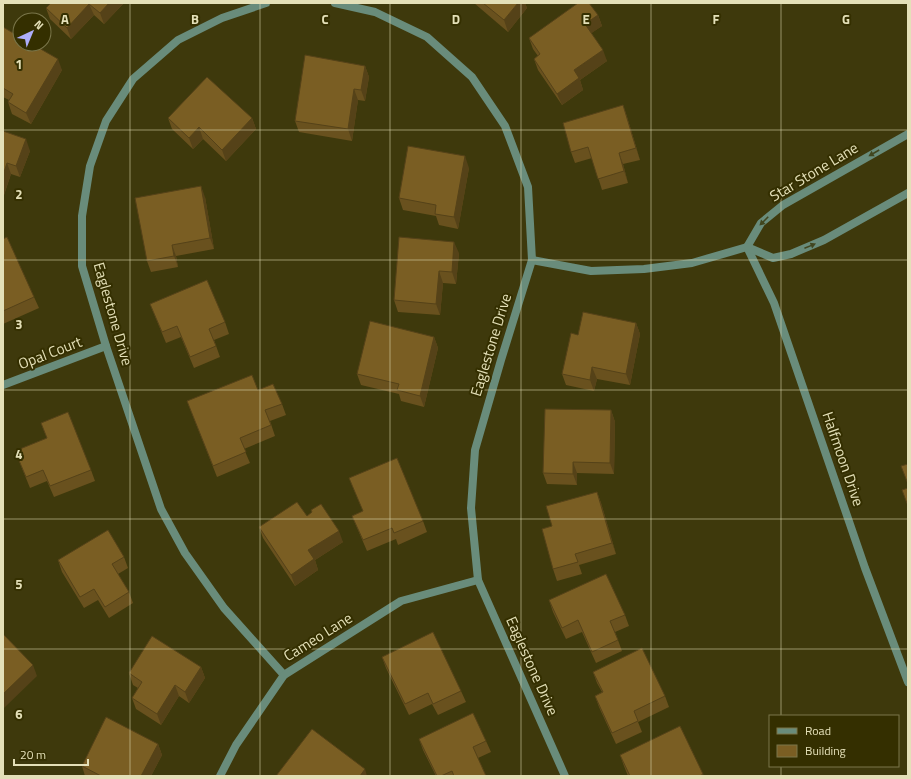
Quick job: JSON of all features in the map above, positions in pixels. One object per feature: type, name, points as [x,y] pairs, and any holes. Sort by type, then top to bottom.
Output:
[{"type":"street","name":"Eaglestone Drive","points":[[266,3],[222,18],[178,40],[133,78],[106,121],[90,166],[82,216],[82,266],[106,346],[162,510],[185,553],[224,608],[284,675]]},
{"type":"street","name":"Eaglestone Drive","points":[[335,3],[375,12],[427,37],[472,77],[505,126],[528,187],[532,260],[475,450],[471,508],[478,580],[565,776]]},
{"type":"street","name":"Star Stone Lane","points":[[747,248],[761,222],[783,206],[908,134]]},
{"type":"street","points":[[532,260],[592,271],[644,269],[692,263],[747,248],[773,258],[791,254],[824,240],[908,193]]},
{"type":"street","name":"Halfmoon Drive","points":[[747,248],[774,303],[865,568],[908,682]]},
{"type":"street","name":"Opal Court","points":[[3,385],[106,346]]},
{"type":"street","name":"Cameo Lane","points":[[220,776],[236,745],[284,675],[402,601],[478,580]]},
{"type":"building","points":[[51,3],[109,3],[100,13],[89,4],[67,28],[52,12],[46,8]]},
{"type":"building","points":[[483,3],[518,3],[504,20]]},
{"type":"building","points":[[578,3],[589,3],[598,15],[585,24],[603,50],[574,70],[579,78],[557,94],[534,59],[540,54],[529,38]]},
{"type":"building","points":[[3,27],[12,32],[12,52],[46,52],[58,59],[26,113],[8,102],[13,94],[3,88]]},
{"type":"building","points":[[305,55],[365,66],[361,90],[354,89],[348,129],[295,121]]},
{"type":"building","points":[[207,77],[252,118],[222,150],[199,127],[189,138],[168,118]]},
{"type":"building","points":[[623,105],[636,148],[619,153],[624,171],[598,179],[588,147],[571,152],[563,123]]},
{"type":"building","points":[[3,131],[26,139],[16,166],[7,163],[3,175]]},
{"type":"building","points":[[408,146],[465,156],[454,217],[435,214],[436,205],[399,198]]},
{"type":"building","points":[[201,186],[210,238],[172,245],[174,256],[147,261],[135,198]]},
{"type":"building","points":[[7,237],[34,297],[3,311],[3,239]]},
{"type":"building","points":[[399,237],[454,242],[452,272],[439,271],[436,304],[394,300]]},
{"type":"building","points":[[207,280],[225,322],[209,329],[216,346],[190,357],[177,326],[162,332],[150,304]]},
{"type":"building","points":[[583,312],[636,323],[626,374],[592,367],[590,380],[562,374],[571,333],[578,335]]},
{"type":"building","points":[[370,321],[434,337],[420,396],[397,390],[399,384],[357,374]]},
{"type":"building","points":[[252,375],[258,390],[273,384],[282,404],[265,410],[271,425],[240,438],[246,452],[213,466],[187,401]]},
{"type":"building","points":[[545,409],[611,410],[610,463],[573,462],[573,474],[543,473]]},
{"type":"building","points":[[68,412],[91,470],[50,486],[43,470],[26,477],[15,451],[47,438],[41,423]]},
{"type":"building","points":[[397,458],[423,521],[394,533],[392,528],[363,540],[352,516],[363,511],[349,478]]},
{"type":"building","points":[[908,464],[908,484],[901,466]]},
{"type":"building","points":[[908,488],[908,506],[902,490]]},
{"type":"building","points":[[597,492],[612,543],[575,554],[578,562],[553,569],[542,529],[552,526],[546,506]]},
{"type":"building","points":[[297,502],[307,516],[312,512],[311,510],[321,504],[339,531],[308,550],[314,559],[291,575],[259,527]]},
{"type":"building","points":[[108,530],[124,557],[112,564],[129,592],[105,607],[94,589],[80,597],[58,560]]},
{"type":"building","points":[[606,574],[625,615],[610,621],[618,640],[592,652],[578,620],[562,628],[549,600]]},
{"type":"building","points":[[433,632],[461,691],[433,704],[428,693],[405,704],[382,657]]},
{"type":"building","points":[[3,634],[33,665],[3,694]]},
{"type":"building","points":[[152,636],[201,667],[185,692],[175,685],[157,714],[132,698],[142,682],[129,673]]},
{"type":"building","points":[[642,648],[665,696],[634,711],[638,721],[612,733],[595,696],[603,692],[593,672]]},
{"type":"building","points":[[473,713],[486,741],[473,747],[486,776],[454,776],[452,771],[441,776],[437,776],[419,739]]},
{"type":"building","points":[[106,717],[158,744],[141,776],[101,776],[82,766]]},
{"type":"building","points":[[680,726],[703,774],[700,776],[630,776],[620,755]]},
{"type":"building","points":[[312,729],[365,769],[360,776],[276,776]]}]
